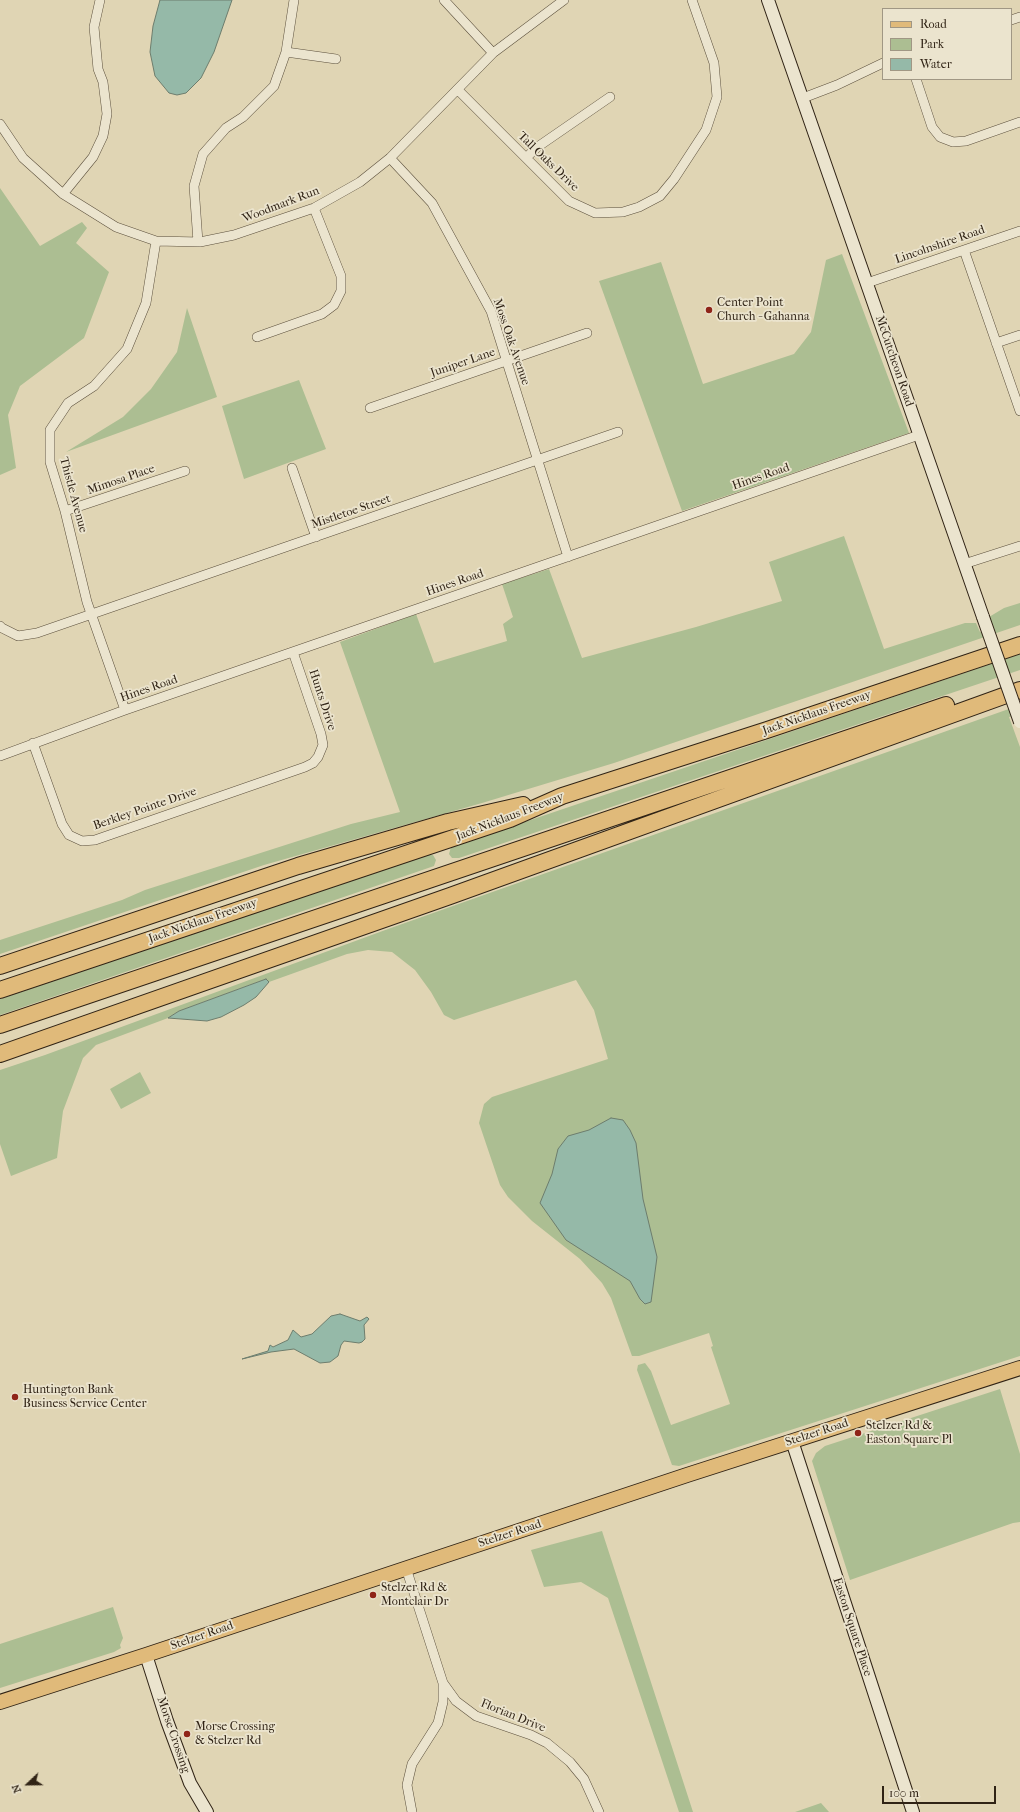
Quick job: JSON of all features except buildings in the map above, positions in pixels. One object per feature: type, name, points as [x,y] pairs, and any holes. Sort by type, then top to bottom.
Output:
[{"type":"highway","name":"Jack Nicklaus Freeway","points":[[0,990],[510,819],[562,796],[767,730],[1020,645]]},
{"type":"highway","points":[[0,1025],[1020,680]]},
{"type":"highway","points":[[0,1054],[450,896],[1020,690]]},
{"type":"highway","points":[[0,966],[298,866],[448,822],[562,796]]},
{"type":"main road","name":"McCutcheon Road","points":[[768,0],[1020,722]]},
{"type":"main road","name":"Stelzer Road","points":[[0,1702],[146,1656],[406,1568],[792,1441],[1020,1368]]},
{"type":"main road","name":"Easton Square Place","points":[[792,1441],[913,1812]]},
{"type":"main road","name":"Morse Crossing","points":[[146,1656],[167,1721],[190,1783],[207,1812]]},
{"type":"street","points":[[63,194],[93,157],[103,136],[107,114],[103,82],[98,69],[94,27],[100,0]]},
{"type":"street","points":[[198,242],[194,186],[203,154],[226,128],[243,117],[274,86],[286,52],[294,0]]},
{"type":"street","points":[[444,0],[493,53]]},
{"type":"street","name":"Woodmark Run","points":[[0,124],[23,158],[63,194],[116,227],[156,241],[198,242],[234,235],[314,208],[360,182],[390,158],[493,53],[564,0]]},
{"type":"street","name":"Tall Oaks Drive","points":[[458,90],[569,201],[595,213],[623,212],[639,207],[660,196],[674,179],[706,130],[717,97],[714,63],[692,0]]},
{"type":"street","points":[[286,52],[336,59]]},
{"type":"street","points":[[803,98],[837,85],[882,63]]},
{"type":"street","points":[[916,80],[932,127],[940,137],[953,142],[966,141],[1020,122]]},
{"type":"street","points":[[526,158],[536,148],[610,98]]},
{"type":"street","name":"Moss Oak Avenue","points":[[390,158],[432,202],[491,311],[568,557]]},
{"type":"street","points":[[257,337],[322,314],[334,305],[341,291],[341,276],[314,208]]},
{"type":"street","name":"Lincolnshire Road","points":[[867,283],[1020,231]]},
{"type":"street","name":"Thistle Avenue","points":[[125,710],[92,614],[65,511],[50,462],[50,430],[68,403],[94,386],[127,349],[146,303],[156,241]]},
{"type":"street","points":[[964,250],[1020,411]]},
{"type":"street","name":"Juniper Lane","points":[[370,408],[587,333]]},
{"type":"street","points":[[996,343],[1020,335]]},
{"type":"street","name":"Mistletoe Street","points":[[0,626],[18,636],[37,633],[618,432]]},
{"type":"street","name":"Hines Road","points":[[0,756],[125,710],[919,435]]},
{"type":"street","points":[[292,468],[316,537]]},
{"type":"street","name":"Mimosa Place","points":[[65,511],[185,471]]},
{"type":"street","points":[[964,564],[1020,546]]},
{"type":"street","name":"Hunts Drive","points":[[293,652],[321,734],[323,745],[318,757]]},
{"type":"street","name":"Berkley Pointe Drive","points":[[33,744],[62,824],[70,835],[82,841],[95,840],[305,767],[313,763],[318,757]]},
{"type":"street","points":[[406,1568],[442,1683],[443,1702],[438,1723],[412,1764],[407,1785],[412,1812]]},
{"type":"street","name":"Florian Drive","points":[[442,1683],[456,1701],[476,1716],[531,1735],[547,1743],[570,1762],[584,1779],[599,1812]]},
{"type":"green space","points":[[0,188],[40,246],[82,222],[87,228],[76,243],[109,272],[84,338],[20,386],[8,415],[16,468],[0,475]]},
{"type":"green space","points":[[842,254],[909,433],[682,511],[599,281],[661,262],[703,384],[794,354],[811,332],[826,260]]},
{"type":"green space","points":[[187,308],[217,397],[66,452],[123,417],[151,389],[177,352]]},
{"type":"green space","points":[[299,380],[326,449],[244,479],[222,406]]},
{"type":"green space","points":[[844,536],[884,649],[965,623],[976,623],[980,632],[993,628],[989,617],[1004,608],[1020,603],[1020,625],[614,763],[482,803],[264,865],[0,954],[0,940],[122,900],[145,890],[351,824],[400,812],[340,642],[416,614],[434,663],[507,641],[503,624],[513,617],[502,584],[549,569],[582,658],[696,627],[782,601],[769,562]]},
{"type":"green space","points":[[1020,654],[1020,670],[459,858],[452,858],[449,854],[451,847]]},
{"type":"green space","points":[[1020,705],[1020,714],[1009,717],[1020,747],[1020,1356],[679,1466],[672,1465],[637,1370],[638,1365],[645,1363],[651,1371],[671,1425],[730,1404],[711,1347],[713,1346],[709,1333],[639,1356],[632,1356],[611,1298],[602,1283],[580,1259],[532,1221],[508,1197],[500,1185],[479,1123],[484,1104],[492,1097],[608,1059],[594,1010],[576,980],[454,1020],[444,1015],[431,992],[415,970],[392,952],[368,950],[347,954],[269,982],[266,979],[179,1011],[168,1018],[96,1045],[83,1058],[63,1111],[57,1158],[11,1176],[0,1144],[0,1070],[45,1055],[388,929]]},
{"type":"green space","points":[[426,855],[433,855],[436,860],[434,866],[0,1015],[0,999]]},
{"type":"green space","points":[[140,1072],[151,1093],[121,1109],[110,1089]]},
{"type":"green space","points":[[1000,1389],[1020,1454],[1020,1522],[1013,1523],[850,1580],[812,1461],[816,1453],[825,1446]]},
{"type":"green space","points":[[602,1531],[693,1812],[679,1812],[608,1598],[581,1582],[544,1587],[531,1550]]},
{"type":"green space","points":[[113,1607],[123,1638],[120,1645],[121,1648],[114,1652],[0,1688],[0,1644]]},
{"type":"green space","points":[[821,1803],[829,1812],[795,1812]]},
{"type":"water","points":[[160,0],[232,0],[214,52],[201,78],[186,93],[177,95],[169,93],[155,76],[150,52],[153,26]]},
{"type":"water","points":[[266,979],[269,982],[256,997],[221,1017],[207,1021],[168,1018],[179,1011]]},
{"type":"water","points":[[611,1118],[623,1120],[636,1143],[643,1199],[657,1257],[651,1302],[645,1304],[640,1299],[630,1281],[566,1240],[540,1203],[552,1174],[558,1149],[568,1136],[589,1130]]},
{"type":"water","points":[[340,1314],[360,1321],[367,1317],[369,1319],[364,1325],[365,1339],[359,1343],[344,1341],[341,1345],[338,1356],[330,1362],[320,1363],[294,1349],[271,1352],[242,1359],[268,1351],[270,1345],[273,1347],[288,1340],[293,1330],[301,1337],[312,1334],[331,1316]]},
{"type":"place","name":"Center Point Church - Gahanna","points":[[709,310]]},
{"type":"place","name":"Huntington Bank Business Service Center","points":[[15,1397]]},
{"type":"place","name":"Stelzer Rd & Easton Square Pl","points":[[858,1433]]},
{"type":"place","name":"Stelzer Rd & Montclair Dr","points":[[373,1595]]},
{"type":"place","name":"Morse Crossing & Stelzer Rd","points":[[187,1734]]}]
